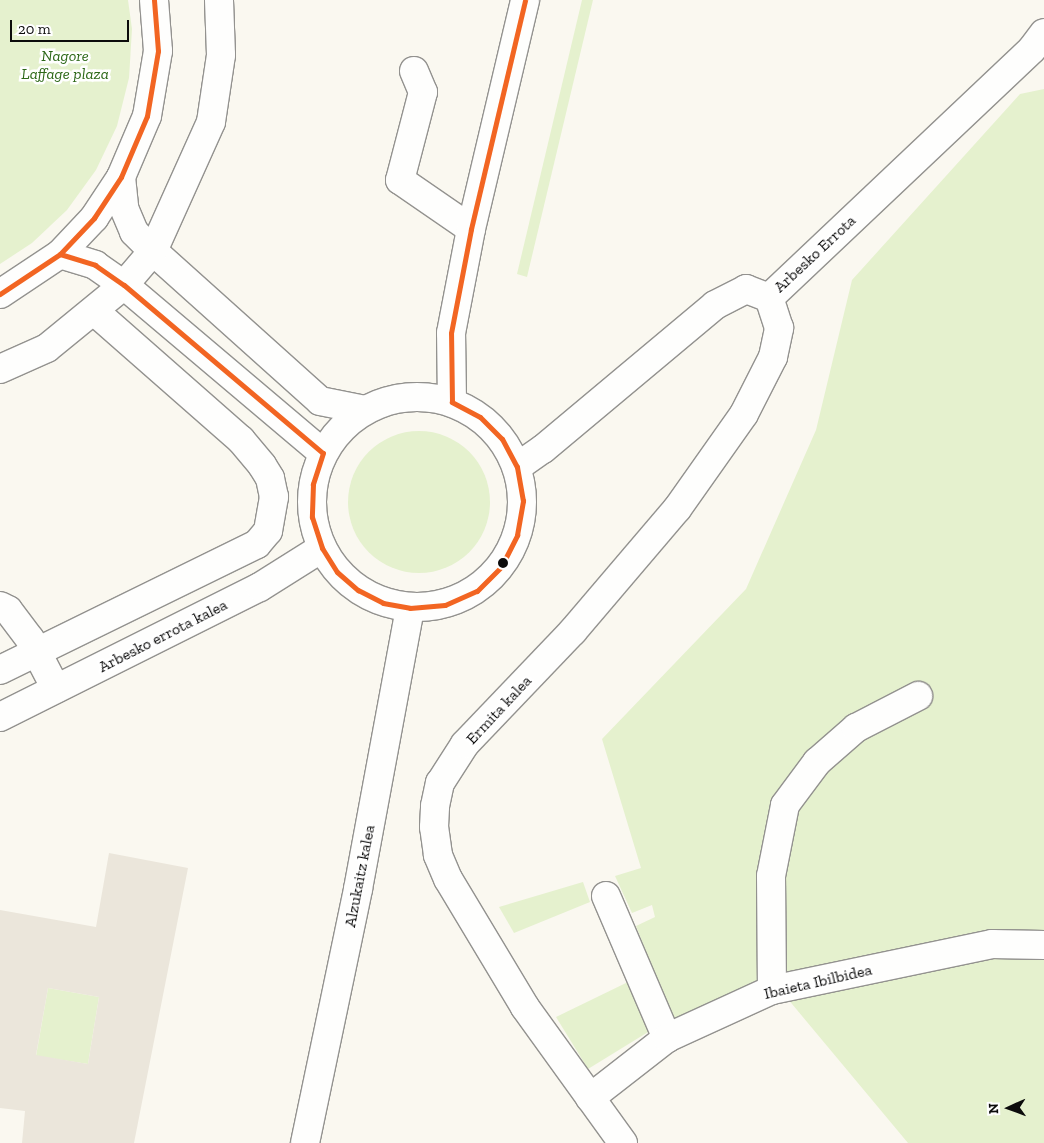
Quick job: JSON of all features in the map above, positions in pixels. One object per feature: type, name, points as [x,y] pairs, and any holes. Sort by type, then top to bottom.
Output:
[{"type":"street","points":[[0,294],[60,254],[94,218],[121,177],[147,116],[158,51],[154,0]]},
{"type":"street","points":[[0,369],[47,348],[124,285],[154,251],[212,122],[221,55],[219,0]]},
{"type":"street","points":[[452,402],[451,333],[470,229],[525,0]]},
{"type":"street","name":"Arbesko Errota","points":[[517,467],[543,449],[715,305],[746,289],[769,298],[1040,45]]},
{"type":"street","points":[[414,71],[423,92],[400,180],[470,229]]},
{"type":"street","points":[[121,177],[124,208],[134,232],[320,401],[365,410]]},
{"type":"street","points":[[60,254],[95,265],[124,285],[323,453]]},
{"type":"street","name":"Ermita kalea","points":[[623,1143],[525,1007],[448,879],[438,855],[434,828],[439,790],[466,744],[573,631],[677,509],[744,414],[773,357],[779,328],[769,298]]},
{"type":"street","points":[[0,670],[257,544],[268,531],[274,497],[270,478],[241,440],[94,311]]},
{"type":"street","points":[[422,396],[452,402],[480,417],[502,439],[517,467],[522,510],[517,535],[501,567],[477,591],[445,605],[410,608],[383,603],[358,590],[337,572],[322,548],[312,517],[313,484],[323,453],[341,429],[365,410],[393,399],[422,396]]},
{"type":"street","name":"Arbesko errota kalea","points":[[0,717],[260,587],[322,548]]},
{"type":"street","points":[[0,606],[8,610],[38,652],[56,689]]},
{"type":"street","name":"Alzukaitz kalea","points":[[305,1143],[358,889],[410,608]]},
{"type":"street","points":[[772,990],[772,876],[786,805],[817,762],[856,728],[918,696]]},
{"type":"street","points":[[606,896],[667,1038]]},
{"type":"street","name":"Ibaieta Ibilbidea","points":[[590,1098],[667,1038],[772,990],[992,944],[1044,945]]},
{"type":"green space","name":"Nagore Laffage plaza","points":[[0,0],[128,0],[132,29],[129,78],[117,126],[96,170],[67,210],[32,243],[0,264]]},
{"type":"green space","points":[[582,0],[593,0],[527,277],[517,274]]},
{"type":"green space","points":[[1044,89],[1044,1143],[908,1143],[787,998],[673,1021],[636,926],[655,917],[652,905],[632,913],[615,876],[641,868],[602,739],[746,589],[816,430],[852,280],[1020,94]]},
{"type":"green space","points":[[419,431],[446,437],[458,443],[469,452],[478,463],[484,475],[490,502],[484,529],[478,541],[469,552],[458,561],[446,567],[419,573],[392,567],[380,561],[369,552],[360,541],[354,529],[348,502],[354,475],[360,463],[369,452],[380,443],[392,437]]},
{"type":"green space","points":[[583,882],[590,902],[514,933],[499,907]]},
{"type":"green space","points":[[628,982],[653,1029],[588,1069],[556,1017]]},
{"type":"green space","points":[[48,988],[99,997],[88,1064],[36,1056]]},
{"type":"shaded area","points":[[109,853],[188,868],[134,1143],[22,1143],[25,1111],[0,1108],[0,910],[96,927]],"holes":[[[48,988],[99,997],[88,1064],[36,1055]]]},
{"type":"transit line","points":[[0,294],[60,254],[94,218],[121,177],[147,116],[158,51],[154,0]]},
{"type":"transit line","points":[[452,402],[451,333],[471,229],[525,0]]},
{"type":"transit line","points":[[60,254],[95,265],[124,285],[323,453]]},
{"type":"transit line","points":[[323,453],[313,484],[312,517],[322,548],[337,572],[358,590],[383,603],[410,608],[445,605],[477,591],[501,567],[517,535],[523,501],[517,467],[502,439],[480,417],[452,402]]}]
